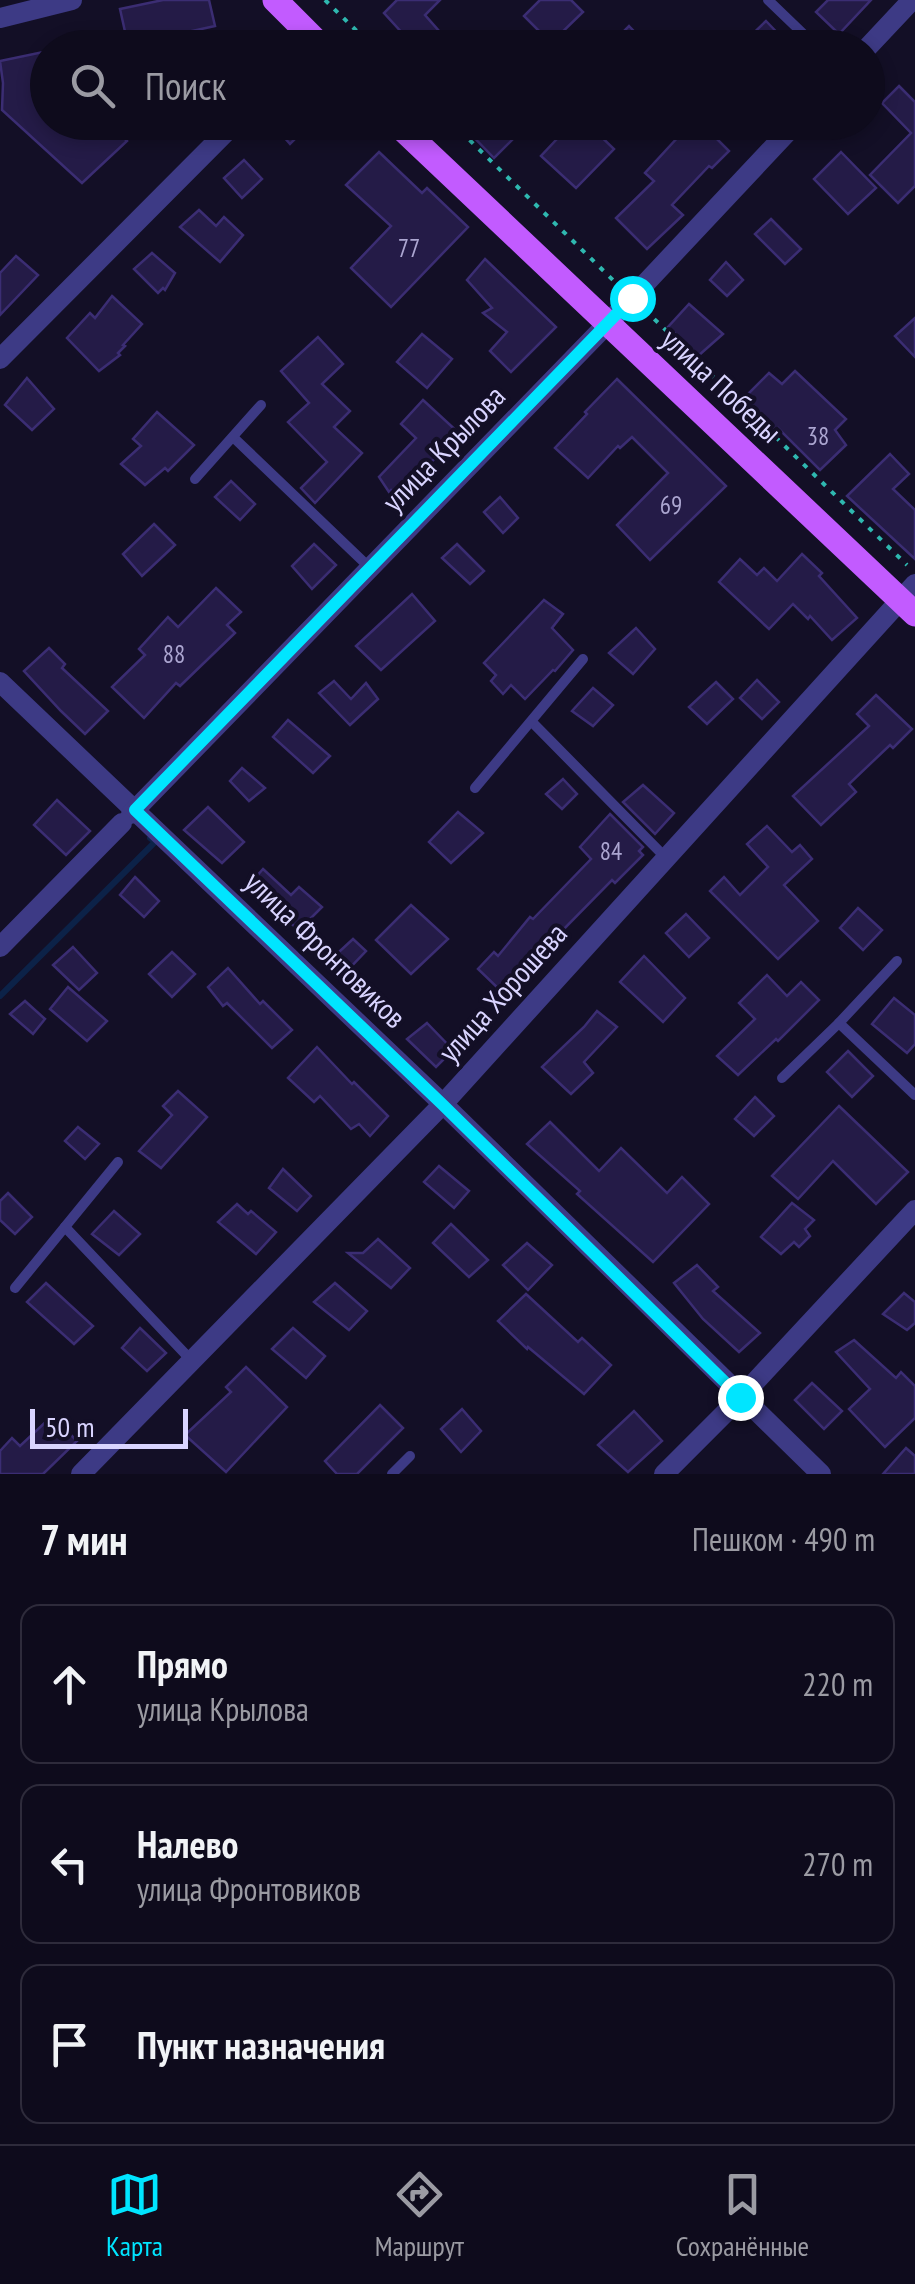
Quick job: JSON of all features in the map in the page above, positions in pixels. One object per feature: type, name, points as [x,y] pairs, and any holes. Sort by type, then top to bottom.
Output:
[{"type":"main road","points":[[271,0],[300,30]]},
{"type":"main road","name":"улица Победы","points":[[417,140],[910,600]]},
{"type":"street","points":[[0,18],[72,0]]},
{"type":"street","points":[[884,30],[912,0]]},
{"type":"street","points":[[0,359],[218,140]]},
{"type":"street","name":"улица Крылова","points":[[0,947],[609,322],[780,140]]},
{"type":"street","name":"улица Хорошева","points":[[82,1474],[442,1104],[666,858],[910,600]]},
{"type":"street","name":"улица Фронтовиков","points":[[0,682],[129,816],[442,1104],[821,1474]]},
{"type":"street","points":[[664,1474],[915,1210]]},
{"type":"lane","points":[[768,0],[799,30]]},
{"type":"lane","points":[[195,480],[261,405]]},
{"type":"lane","points":[[233,437],[370,568]]},
{"type":"lane","points":[[475,788],[583,660]]},
{"type":"lane","points":[[532,722],[666,858]]},
{"type":"lane","points":[[782,1078],[897,961]]},
{"type":"lane","points":[[839,1023],[915,1095]]},
{"type":"lane","points":[[15,1288],[118,1162]]},
{"type":"lane","points":[[65,1227],[192,1361]]},
{"type":"lane","points":[[392,1474],[410,1456]]},
{"type":"path","points":[[325,0],[356,30]]},
{"type":"path","points":[[470,140],[915,572]]},
{"type":"building","points":[[163,0],[209,0],[215,26],[197,30],[125,30],[120,9]]},
{"type":"building","points":[[397,0],[440,0],[425,15],[438,30],[400,30],[384,13]]},
{"type":"building","points":[[540,0],[571,0],[583,12],[564,30],[538,30],[524,16]]},
{"type":"building","points":[[828,0],[871,0],[843,30],[835,30],[816,12]]},
{"type":"building","points":[[766,21],[775,30],[757,30]]},
{"type":"building","points":[[30,55],[30,136],[2,110],[0,61]]},
{"type":"building","points":[[899,86],[915,102],[915,186],[898,203],[870,175],[911,133],[885,106],[885,100]]},
{"type":"building","points":[[35,140],[127,141],[82,183]]},
{"type":"building","points":[[476,140],[512,140],[494,158]]},
{"type":"building","points":[[556,140],[605,140],[614,149],[576,188],[541,156]]},
{"type":"building","points":[[675,140],[718,140],[729,151],[672,205],[683,215],[647,249],[616,218],[654,181],[645,173]]},
{"type":"building","points":[[379,152],[422,193],[427,188],[468,227],[391,307],[351,268],[391,226],[346,185]]},
{"type":"building","points":[[841,152],[876,188],[848,214],[814,179]]},
{"type":"building","points":[[244,160],[262,179],[242,198],[224,178]]},
{"type":"building","points":[[199,210],[216,226],[224,217],[243,235],[220,262],[180,227]]},
{"type":"building","points":[[771,219],[801,249],[785,264],[755,234]]},
{"type":"building","points":[[152,253],[175,273],[165,290],[158,293],[134,269]]},
{"type":"building","points":[[16,256],[38,275],[0,315],[0,273]]},
{"type":"building","points":[[485,259],[556,327],[511,372],[490,351],[507,332],[483,313],[492,308],[467,280]]},
{"type":"building","points":[[726,262],[743,280],[727,296],[710,280]]},
{"type":"building","points":[[112,296],[142,324],[123,345],[120,355],[99,371],[67,338],[90,313],[95,318]]},
{"type":"building","points":[[689,304],[723,334],[698,356],[668,327]]},
{"type":"building","points":[[915,318],[915,357],[895,336]]},
{"type":"building","points":[[422,334],[452,359],[427,388],[397,362]]},
{"type":"building","points":[[318,337],[343,364],[322,384],[350,411],[334,427],[362,453],[315,503],[301,488],[327,462],[288,422],[309,403],[281,371]]},
{"type":"building","points":[[795,371],[846,419],[835,430],[846,445],[820,470],[743,399],[769,373],[782,384]]},
{"type":"building","points":[[27,378],[54,409],[32,430],[5,405]]},
{"type":"building","points":[[617,379],[726,486],[650,560],[617,525],[668,473],[632,437],[588,478],[555,448]]},
{"type":"building","points":[[423,400],[460,434],[424,469],[429,474],[401,502],[379,477],[416,438],[401,424]]},
{"type":"building","points":[[157,412],[194,445],[168,471],[165,468],[145,485],[121,464],[141,446],[133,439]]},
{"type":"building","points":[[890,454],[909,474],[893,489],[915,510],[915,559],[847,496]]},
{"type":"building","points":[[231,481],[255,504],[240,520],[215,497]]},
{"type":"building","points":[[500,497],[518,518],[503,533],[484,512]]},
{"type":"building","points":[[154,524],[175,545],[142,576],[123,554]]},
{"type":"building","points":[[314,544],[336,565],[312,589],[292,566]]},
{"type":"building","points":[[457,544],[484,571],[470,584],[442,558]]},
{"type":"building","points":[[802,554],[857,618],[832,640],[793,604],[769,629],[719,582],[740,559],[757,575],[764,568],[777,581]]},
{"type":"building","points":[[216,588],[241,612],[227,625],[235,633],[180,686],[176,683],[144,718],[112,687],[145,655],[139,649],[168,617],[178,627]]},
{"type":"building","points":[[412,594],[435,621],[381,670],[356,646]]},
{"type":"building","points":[[544,600],[563,614],[552,628],[573,650],[525,699],[511,685],[503,694],[491,681],[496,675],[484,663]]},
{"type":"building","points":[[636,628],[655,649],[633,674],[609,653]]},
{"type":"building","points":[[49,648],[65,664],[62,668],[108,711],[85,734],[24,671]]},
{"type":"building","points":[[757,680],[779,702],[762,719],[740,698]]},
{"type":"building","points":[[334,681],[351,699],[366,683],[378,699],[350,725],[319,693]]},
{"type":"building","points":[[716,682],[733,699],[707,724],[689,707]]},
{"type":"building","points":[[593,688],[613,705],[593,726],[572,711]]},
{"type":"building","points":[[876,695],[912,729],[849,784],[856,792],[821,825],[793,796],[869,726],[857,714]]},
{"type":"building","points":[[288,720],[330,756],[313,773],[273,737]]},
{"type":"building","points":[[242,768],[265,788],[249,801],[230,781]]},
{"type":"building","points":[[563,779],[577,794],[562,809],[546,794]]},
{"type":"building","points":[[643,785],[674,813],[655,834],[623,802]]},
{"type":"building","points":[[57,800],[90,831],[66,855],[34,825]]},
{"type":"building","points":[[208,807],[244,842],[222,863],[184,830]]},
{"type":"building","points":[[458,812],[483,833],[451,863],[429,842]]},
{"type":"building","points":[[610,814],[643,847],[639,851],[643,855],[615,883],[612,880],[502,992],[478,969],[494,952],[498,956],[530,917],[533,919],[591,859],[580,847]]},
{"type":"building","points":[[767,826],[792,852],[800,845],[812,859],[784,885],[818,921],[778,959],[710,891],[724,877],[740,895],[768,867],[747,844]]},
{"type":"building","points":[[263,869],[291,895],[299,887],[322,907],[299,930],[277,912],[282,908],[255,878]]},
{"type":"building","points":[[135,877],[159,901],[144,917],[120,895]]},
{"type":"building","points":[[411,905],[448,939],[411,974],[376,940]]},
{"type":"building","points":[[858,908],[882,930],[863,950],[840,928]]},
{"type":"building","points":[[686,914],[709,938],[689,957],[666,933]]},
{"type":"building","points":[[353,939],[366,951],[343,975],[327,963]]},
{"type":"building","points":[[73,947],[97,973],[79,990],[53,965]]},
{"type":"building","points":[[172,952],[195,974],[172,997],[149,974]]},
{"type":"building","points":[[644,956],[685,998],[663,1022],[620,982]]},
{"type":"building","points":[[228,968],[260,1004],[263,1001],[292,1030],[272,1048],[227,1003],[223,1006],[208,987]]},
{"type":"building","points":[[767,975],[787,996],[801,982],[819,1000],[738,1075],[717,1056],[755,1019],[739,1003]]},
{"type":"building","points":[[68,987],[107,1021],[87,1041],[50,1009]]},
{"type":"building","points":[[894,998],[915,1015],[915,1044],[907,1053],[872,1024]]},
{"type":"building","points":[[25,1001],[45,1019],[33,1034],[10,1014]]},
{"type":"building","points":[[597,1011],[617,1027],[584,1062],[593,1073],[571,1094],[542,1067]]},
{"type":"building","points":[[427,1023],[453,1050],[436,1067],[407,1039]]},
{"type":"building","points":[[317,1047],[388,1116],[370,1136],[359,1124],[351,1129],[320,1096],[314,1102],[288,1078]]},
{"type":"building","points":[[848,1051],[873,1076],[852,1097],[827,1072]]},
{"type":"building","points":[[178,1091],[207,1117],[161,1168],[139,1151],[172,1115],[163,1106]]},
{"type":"building","points":[[755,1097],[774,1116],[754,1136],[735,1119]]},
{"type":"building","points":[[839,1106],[908,1172],[876,1204],[833,1161],[798,1199],[772,1176]]},
{"type":"building","points":[[550,1122],[599,1171],[621,1148],[667,1193],[682,1177],[709,1204],[653,1262],[527,1144]]},
{"type":"building","points":[[78,1127],[99,1144],[85,1159],[65,1141]]},
{"type":"building","points":[[439,1166],[469,1191],[454,1208],[424,1182]]},
{"type":"building","points":[[283,1169],[311,1196],[297,1211],[269,1188]]},
{"type":"building","points":[[8,1193],[32,1217],[15,1234],[0,1220],[0,1201]]},
{"type":"building","points":[[792,1203],[814,1220],[805,1229],[810,1236],[799,1247],[794,1242],[781,1254],[761,1237]]},
{"type":"building","points":[[237,1204],[276,1232],[256,1254],[218,1222]]},
{"type":"building","points":[[114,1211],[140,1234],[119,1255],[92,1234]]},
{"type":"building","points":[[451,1224],[488,1260],[469,1277],[433,1243]]},
{"type":"building","points":[[378,1239],[410,1268],[391,1288],[348,1253],[363,1253]]},
{"type":"building","points":[[527,1243],[552,1265],[528,1290],[503,1265]]},
{"type":"building","points":[[697,1265],[718,1287],[713,1291],[760,1333],[739,1352],[703,1319],[674,1283]]},
{"type":"building","points":[[46,1283],[93,1326],[74,1344],[27,1302]]},
{"type":"building","points":[[335,1283],[367,1311],[349,1330],[314,1302]]},
{"type":"building","points":[[904,1293],[915,1302],[915,1323],[907,1330],[883,1314]]},
{"type":"building","points":[[526,1294],[578,1342],[582,1338],[611,1365],[584,1394],[498,1321]]},
{"type":"building","points":[[140,1328],[166,1353],[147,1371],[122,1348]]},
{"type":"building","points":[[293,1328],[325,1356],[306,1378],[272,1349]]},
{"type":"building","points":[[854,1340],[896,1378],[901,1372],[915,1386],[915,1418],[885,1447],[849,1409],[870,1389],[836,1352]]},
{"type":"building","points":[[246,1367],[287,1407],[226,1472],[185,1435],[231,1392],[226,1387]]},
{"type":"building","points":[[812,1383],[842,1411],[824,1429],[795,1400]]},
{"type":"building","points":[[380,1405],[403,1428],[357,1474],[337,1474],[325,1461]]},
{"type":"building","points":[[462,1409],[481,1431],[461,1452],[441,1429]]},
{"type":"building","points":[[634,1411],[662,1441],[628,1472],[598,1445]]},
{"type":"building","points":[[52,1416],[77,1441],[43,1474],[0,1474],[0,1451],[12,1438],[20,1446]]},
{"type":"building","points":[[906,1448],[915,1456],[915,1474],[883,1474]]},
{"type":"waterway","points":[[0,996],[155,842],[150,838]]},
{"type":"route","points":[[632,298],[135,810],[740,1397]]}]
